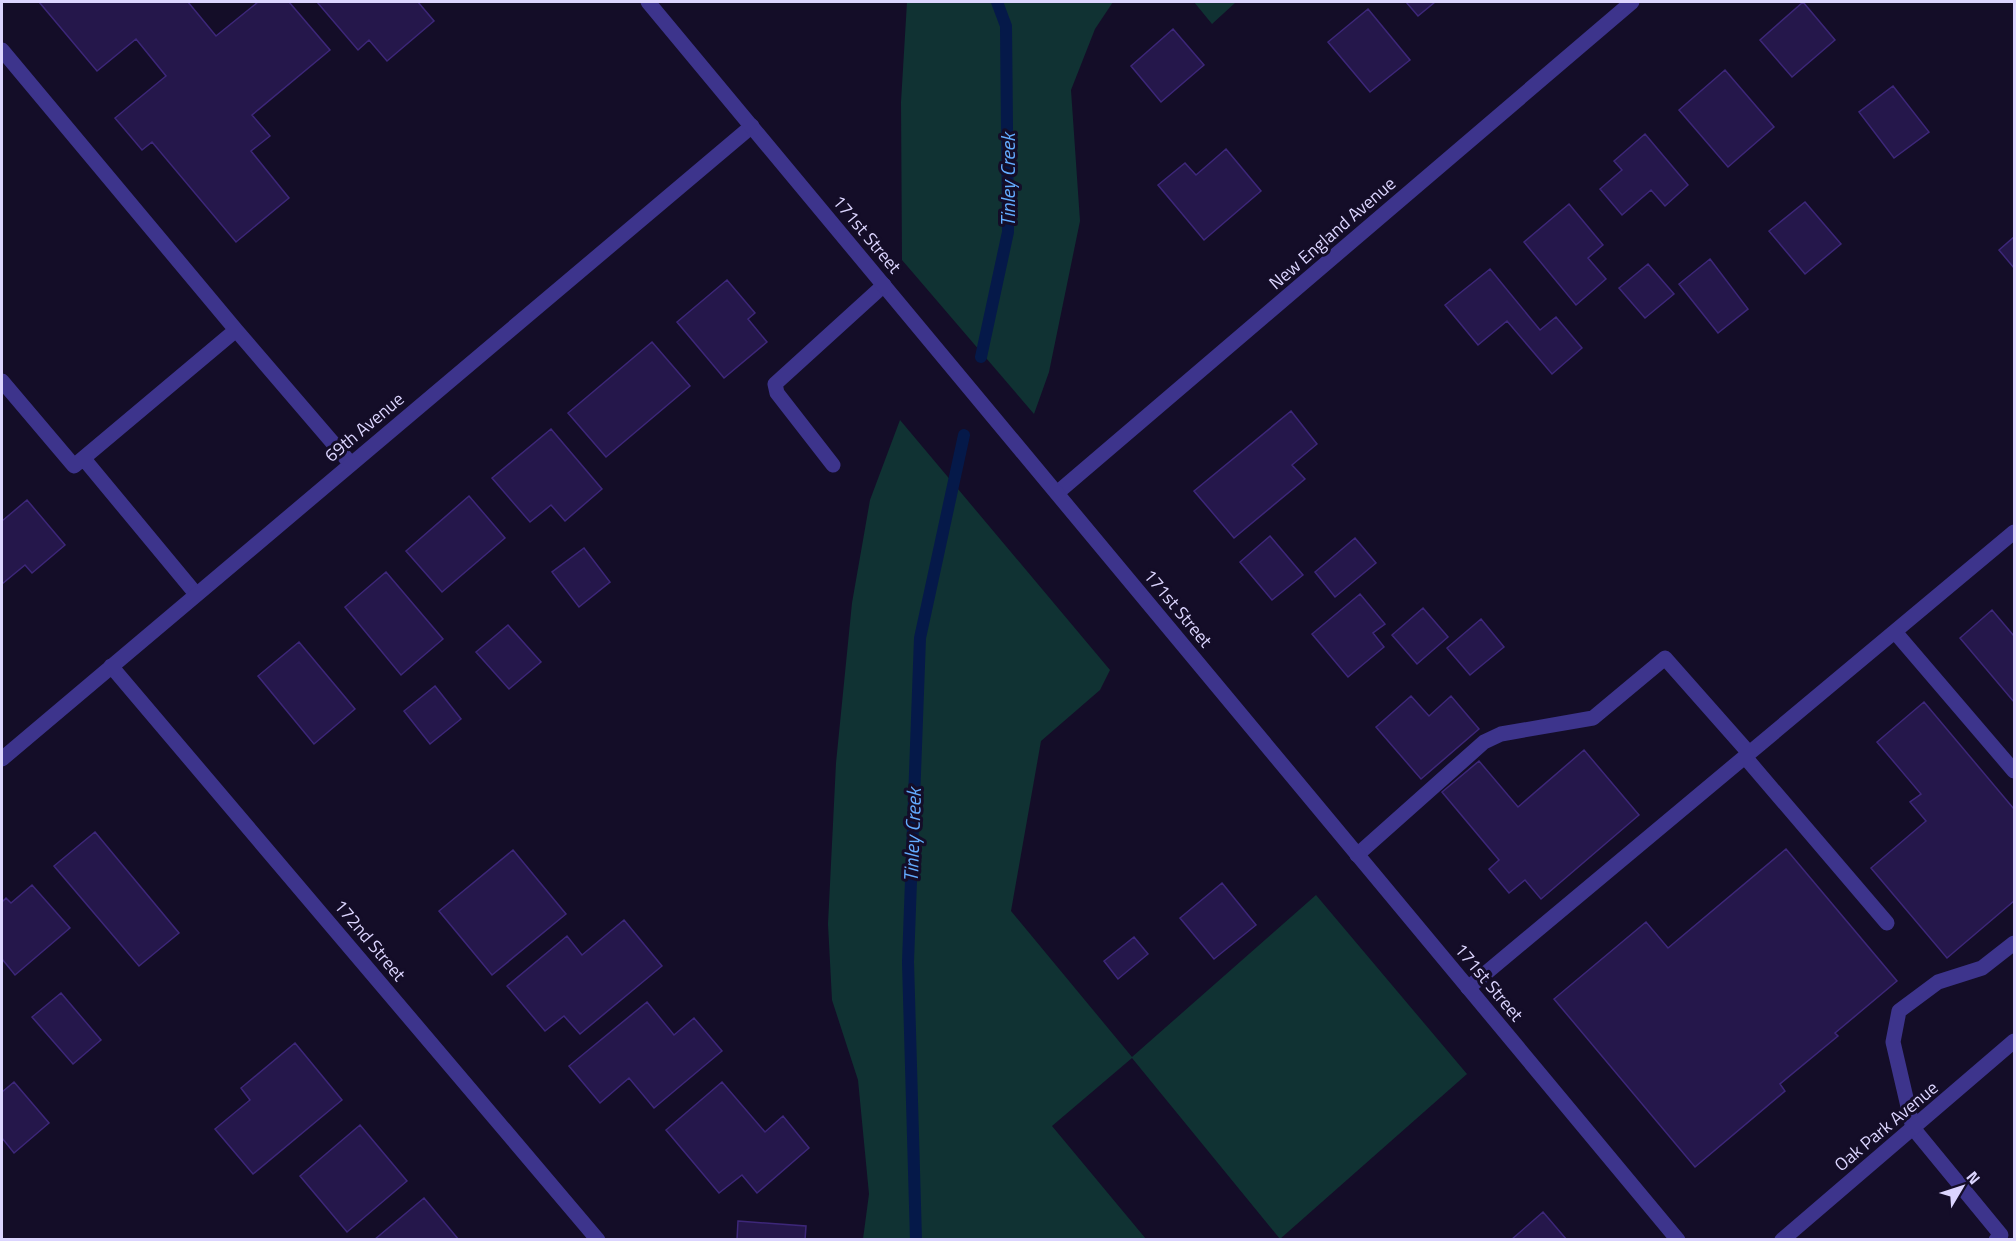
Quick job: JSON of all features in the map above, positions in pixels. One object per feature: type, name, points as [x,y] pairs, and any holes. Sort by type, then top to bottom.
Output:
[{"type":"street","name":"171st Street","points":[[648,2],[1677,1239]]},
{"type":"street","name":"New England Avenue","points":[[1058,494],[1632,2]]},
{"type":"street","points":[[2,50],[351,464]]},
{"type":"street","name":"69th Avenue","points":[[2,759],[752,126]]},
{"type":"street","points":[[833,465],[777,393],[775,384],[884,285]]},
{"type":"street","points":[[2,381],[74,466],[236,330]]},
{"type":"street","points":[[84,459],[196,594]]},
{"type":"street","points":[[1468,988],[2014,532]]},
{"type":"street","points":[[1895,632],[2014,771]]},
{"type":"street","points":[[1357,855],[1484,742],[1501,734],[1593,718],[1665,658],[1887,923]]},
{"type":"street","name":"172nd Street","points":[[111,666],[598,1239]]},
{"type":"street","points":[[1996,1239],[2001,1234],[1913,1128],[1893,1042],[1899,1011],[1938,982],[1982,968],[2014,943]]},
{"type":"street","name":"Oak Park Avenue","points":[[1782,1239],[2014,1041]]},
{"type":"green space","points":[[907,2],[1113,2],[1095,29],[1071,90],[1080,221],[1049,372],[1034,414],[902,260],[901,102]]},
{"type":"green space","points":[[1194,2],[1236,2],[1212,24]]},
{"type":"green space","points":[[900,420],[1110,670],[1100,690],[1041,741],[1011,911],[1132,1057],[1316,895],[1467,1074],[1280,1239],[1132,1058],[1052,1126],[1146,1239],[863,1239],[869,1194],[858,1080],[832,1000],[828,924],[836,763],[852,603],[870,500]]},
{"type":"building","points":[[39,2],[188,2],[216,36],[258,2],[289,2],[330,50],[252,115],[270,136],[251,151],[289,198],[236,242],[152,142],[142,150],[115,118],[166,76],[136,39],[97,71]]},
{"type":"building","points":[[317,2],[418,2],[434,21],[387,61],[369,40],[358,50]]},
{"type":"building","points":[[1406,2],[1435,2],[1418,16]]},
{"type":"building","points":[[1803,2],[1835,40],[1792,77],[1760,40]]},
{"type":"building","points":[[1368,9],[1410,60],[1370,92],[1328,42]]},
{"type":"building","points":[[1173,29],[1204,65],[1161,102],[1131,66]]},
{"type":"building","points":[[1725,70],[1774,127],[1728,167],[1679,110]]},
{"type":"building","points":[[1893,86],[1929,132],[1894,158],[1859,112]]},
{"type":"building","points":[[1645,134],[1688,185],[1665,206],[1651,190],[1622,215],[1600,189],[1622,170],[1614,161]]},
{"type":"building","points":[[1226,149],[1261,191],[1204,240],[1158,185],[1185,163],[1196,175]]},
{"type":"building","points":[[1805,202],[1841,244],[1805,274],[1769,231]]},
{"type":"building","points":[[1569,204],[1603,245],[1588,258],[1606,279],[1576,305],[1524,242]]},
{"type":"building","points":[[2014,237],[2014,268],[1999,250]]},
{"type":"building","points":[[1710,259],[1748,309],[1718,333],[1679,284]]},
{"type":"building","points":[[1648,264],[1674,294],[1645,318],[1619,288]]},
{"type":"building","points":[[1490,269],[1540,330],[1556,317],[1582,348],[1552,374],[1507,321],[1478,345],[1445,305]]},
{"type":"building","points":[[727,280],[755,313],[748,319],[767,342],[724,378],[677,322]]},
{"type":"building","points":[[652,342],[690,386],[606,457],[568,413]]},
{"type":"building","points":[[1291,411],[1317,444],[1292,465],[1305,479],[1234,538],[1194,491]]},
{"type":"building","points":[[551,429],[602,489],[565,521],[551,505],[530,522],[492,478]]},
{"type":"building","points":[[469,496],[505,538],[442,592],[406,551]]},
{"type":"building","points":[[27,500],[65,545],[32,573],[25,565],[2,584],[2,521]]},
{"type":"building","points":[[1270,536],[1303,575],[1272,600],[1240,562]]},
{"type":"building","points":[[1355,538],[1376,563],[1335,597],[1315,572]]},
{"type":"building","points":[[584,548],[610,582],[579,607],[552,572]]},
{"type":"building","points":[[386,572],[443,639],[401,675],[345,607]]},
{"type":"building","points":[[1360,594],[1385,624],[1373,633],[1384,647],[1348,677],[1312,634]]},
{"type":"building","points":[[1423,608],[1448,637],[1417,664],[1392,635]]},
{"type":"building","points":[[1992,610],[2014,636],[2014,702],[1960,638]]},
{"type":"building","points":[[1481,619],[1504,647],[1470,675],[1447,648]]},
{"type":"building","points":[[508,625],[541,662],[509,689],[476,652]]},
{"type":"building","points":[[299,642],[355,709],[314,744],[258,676]]},
{"type":"building","points":[[435,686],[461,719],[430,744],[404,711]]},
{"type":"building","points":[[1411,696],[1429,716],[1451,696],[1479,729],[1421,779],[1376,727]]},
{"type":"building","points":[[1924,702],[2014,809],[2014,901],[1947,958],[1871,868],[1926,821],[1910,802],[1921,794],[1877,742]]},
{"type":"building","points":[[1584,750],[1639,815],[1541,899],[1525,880],[1509,893],[1489,869],[1499,860],[1442,792],[1479,761],[1518,807]]},
{"type":"building","points":[[95,832],[179,933],[139,966],[54,866]]},
{"type":"building","points":[[1786,849],[1897,981],[1835,1033],[1838,1036],[1780,1084],[1785,1091],[1695,1167],[1554,999],[1646,922],[1668,948]]},
{"type":"building","points":[[513,850],[566,914],[492,975],[439,911]]},
{"type":"building","points":[[1222,883],[1256,925],[1214,959],[1180,918]]},
{"type":"building","points":[[32,885],[70,928],[15,975],[2,959],[2,902],[6,898],[11,903]]},
{"type":"building","points":[[624,920],[662,966],[580,1034],[564,1016],[545,1031],[507,986],[567,936],[582,955]]},
{"type":"building","points":[[1134,937],[1148,954],[1118,979],[1104,961]]},
{"type":"building","points":[[61,993],[101,1040],[73,1064],[32,1017]]},
{"type":"building","points":[[647,1002],[674,1035],[694,1018],[722,1051],[654,1108],[629,1078],[600,1103],[569,1066]]},
{"type":"building","points":[[295,1043],[342,1100],[253,1174],[215,1129],[250,1100],[241,1088]]},
{"type":"building","points":[[14,1082],[49,1123],[14,1153],[2,1138],[2,1092]]},
{"type":"building","points":[[722,1082],[765,1132],[783,1116],[809,1148],[757,1193],[742,1175],[719,1193],[666,1130]]},
{"type":"building","points":[[360,1125],[407,1181],[347,1232],[300,1176]]},
{"type":"building","points":[[424,1198],[459,1240],[374,1240]]},
{"type":"building","points":[[1543,1212],[1567,1240],[1511,1240]]},
{"type":"building","points":[[738,1221],[806,1226],[805,1240],[737,1240]]},
{"type":"waterway","name":"Tinley Creek","points":[[981,357],[1008,232],[1006,26],[997,2]]},
{"type":"waterway","name":"Tinley Creek","points":[[916,1240],[908,962],[920,638],[964,435]]}]
